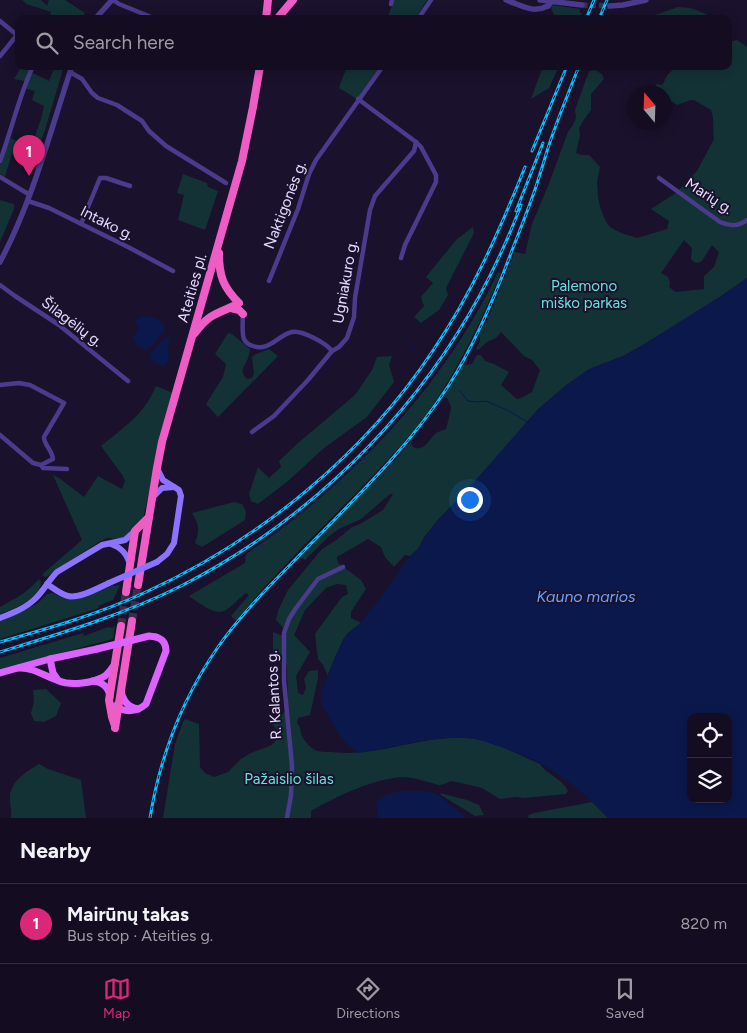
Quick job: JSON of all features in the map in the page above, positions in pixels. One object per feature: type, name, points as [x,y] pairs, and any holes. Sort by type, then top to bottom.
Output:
[{"type":"highway","points":[[266,15],[268,0]]},
{"type":"highway","points":[[280,15],[293,0]]},
{"type":"highway","name":"Ateities pl.","points":[[138,585],[157,468],[166,429],[246,144],[259,70]]},
{"type":"highway","points":[[191,339],[206,319],[239,303],[226,289],[219,271],[219,242]]},
{"type":"highway","points":[[230,308],[239,310],[242,314]]},
{"type":"highway","points":[[126,592],[135,531],[149,517]]},
{"type":"highway","points":[[115,728],[132,622]]},
{"type":"highway","points":[[115,728],[110,710],[110,692],[120,626]]},
{"type":"main road","points":[[47,584],[62,594],[71,597],[80,595],[157,562],[167,554],[174,543],[181,499],[180,492],[175,486],[163,480],[157,468]]},
{"type":"main road","points":[[152,498],[162,488],[175,486]]},
{"type":"main road","points":[[0,618],[30,604],[57,572],[98,548],[125,540],[135,531]]},
{"type":"main road","points":[[110,543],[124,552],[130,567]]},
{"type":"main road","points":[[0,673],[50,659],[156,636],[163,641],[166,651],[148,701],[144,706],[123,714],[115,728]]},
{"type":"main road","points":[[50,659],[55,677],[61,682]]},
{"type":"main road","points":[[19,668],[28,668],[61,682],[76,683],[106,675],[114,664]]},
{"type":"main road","points":[[93,680],[102,683],[110,692],[115,706],[128,711]]},
{"type":"main road","points":[[121,692],[127,704],[138,709]]},
{"type":"street","points":[[99,15],[112,0],[146,15]]},
{"type":"street","points":[[421,15],[431,0]]},
{"type":"street","points":[[506,0],[529,9],[541,9],[548,6],[553,0]]},
{"type":"street","points":[[540,0],[582,6]]},
{"type":"street","points":[[610,6],[646,0]]},
{"type":"street","points":[[0,21],[15,33]]},
{"type":"street","points":[[0,56],[15,37]]},
{"type":"street","points":[[0,160],[23,88],[31,70]]},
{"type":"street","points":[[0,262],[29,198],[71,70]]},
{"type":"street","points":[[72,70],[82,78],[92,93],[98,98],[117,105],[142,121],[149,131],[166,146],[226,183]]},
{"type":"street","name":"Naktigonės g.","points":[[269,281],[298,209],[308,174],[358,99],[380,70]]},
{"type":"street","points":[[358,99],[416,142],[437,178],[405,245],[401,258]]},
{"type":"street","name":"Ugniakuro g.","points":[[252,432],[274,416],[332,351],[339,347],[347,338],[354,317],[355,298],[372,202],[375,196],[414,152],[416,142]]},
{"type":"street","name":"Intako g.","points":[[0,177],[29,198],[173,271]]},
{"type":"street","points":[[82,224],[100,178],[106,178],[130,186]]},
{"type":"street","name":"Marių g.","points":[[659,178],[720,222],[736,226],[747,220]]},
{"type":"street","name":"Šilagėlių g.","points":[[0,285],[59,325],[128,381]]},
{"type":"street","points":[[239,303],[242,314],[243,338],[251,346],[263,347],[288,333],[297,332],[323,342],[332,351]]},
{"type":"street","points":[[0,385],[19,383],[30,385],[64,403],[44,437],[44,442],[54,456],[53,459],[41,465]]},
{"type":"street","points":[[0,435],[33,463],[41,465],[43,468],[67,470]]},
{"type":"street","name":"R. Kalantos g.","points":[[287,818],[291,795],[292,766],[284,682],[284,633],[289,619],[296,608],[318,580],[343,567]]},
{"type":"green space","points":[[22,0],[41,0],[47,6],[49,0],[65,0],[85,13],[83,15],[51,15],[51,12],[27,4]]},
{"type":"green space","points":[[394,0],[427,0],[418,15],[388,15]]},
{"type":"green space","points":[[553,5],[580,9],[580,13],[582,13],[581,15],[554,15],[551,8]]},
{"type":"green space","points":[[678,7],[696,10],[707,15],[655,15]]},
{"type":"green space","points":[[737,40],[747,47],[747,278],[687,319],[625,355],[466,491],[437,521],[425,536],[418,549],[410,556],[405,555],[394,567],[385,557],[381,547],[368,539],[337,557],[338,563],[361,580],[366,589],[351,612],[351,618],[361,623],[348,633],[343,640],[328,676],[318,659],[315,634],[342,597],[348,594],[346,585],[337,584],[326,588],[305,610],[294,635],[310,652],[296,676],[298,693],[303,695],[306,688],[304,679],[309,671],[318,670],[310,715],[298,718],[297,723],[304,740],[315,750],[323,752],[364,752],[447,738],[474,739],[503,747],[540,764],[565,787],[568,791],[566,794],[500,799],[482,788],[452,781],[439,785],[402,777],[379,781],[344,794],[311,811],[311,818],[163,818],[175,744],[185,719],[199,724],[200,767],[205,773],[214,777],[228,772],[241,759],[272,745],[276,740],[278,732],[272,723],[288,709],[287,665],[273,655],[273,632],[283,636],[286,631],[276,620],[278,611],[288,590],[322,549],[352,527],[383,510],[393,494],[390,494],[361,519],[339,529],[328,537],[305,560],[300,557],[411,442],[413,447],[423,447],[436,433],[446,429],[451,407],[447,398],[444,397],[463,365],[472,364],[477,355],[481,355],[485,361],[509,372],[501,385],[517,399],[532,392],[540,370],[532,360],[524,356],[501,332],[496,338],[487,342],[478,350],[476,349],[480,341],[479,335],[489,316],[515,252],[525,254],[532,224],[568,132],[576,118],[575,110],[589,71],[595,70],[602,74],[604,79],[591,94],[591,110],[579,128],[580,135],[576,153],[589,155],[600,167],[597,182],[598,197],[606,222],[610,227],[621,233],[637,238],[667,229],[669,221],[651,209],[676,193],[697,171],[714,139],[711,110],[694,100],[677,105],[672,102],[672,85],[662,85],[672,70],[732,70],[732,41]],"holes":[[[684,240],[692,248],[691,259],[694,262],[702,261],[712,245],[719,252],[714,267],[704,276],[704,289],[676,292],[669,287],[668,277],[661,273]]]},
{"type":"green space","points":[[20,70],[31,70],[33,73],[49,81],[53,70],[63,70],[45,130],[35,156],[26,158],[12,153],[5,177],[0,174],[0,164],[10,138],[31,147],[44,106],[32,100],[35,91],[23,88],[25,81],[14,79]]},
{"type":"green space","points":[[346,70],[377,70],[357,99],[339,88]]},
{"type":"green space","points":[[542,70],[557,70],[549,88],[531,99]]},
{"type":"green space","points":[[183,174],[207,183],[208,187],[218,191],[205,230],[178,220],[184,195],[177,193]]},
{"type":"green space","points":[[0,200],[14,204],[14,209],[0,242]]},
{"type":"green space","points":[[473,227],[474,233],[446,288],[448,295],[439,310],[421,323],[414,317],[424,306],[421,297],[433,283],[426,277],[457,239]]},
{"type":"green space","points":[[498,272],[501,273],[474,334],[453,373],[429,411],[371,478],[279,572],[236,621],[231,616],[249,595],[246,593],[230,607],[220,612],[206,607],[189,596],[245,563],[246,554],[322,496],[358,464],[391,430],[450,355],[476,314]]},
{"type":"green space","points":[[228,333],[232,334],[250,349],[243,368],[244,376],[247,379],[252,378],[254,374],[252,357],[254,355],[269,349],[278,356],[218,417],[206,404],[223,377],[226,364],[215,354]]},
{"type":"green space","points":[[392,356],[389,365],[394,382],[367,417],[324,448],[288,481],[258,504],[251,501],[249,494],[258,467],[269,478],[281,467],[279,461],[355,395],[372,370],[377,357]]},
{"type":"green space","points":[[156,386],[173,393],[163,426],[143,519],[121,539],[107,538],[99,542],[45,577],[42,575],[82,540],[53,475],[84,497],[98,476],[122,489],[125,481],[123,476],[101,446],[139,413],[146,405]]},
{"type":"green space","points":[[234,502],[242,504],[246,511],[245,520],[202,547],[195,543],[198,527],[192,513]]},
{"type":"green space","points":[[39,579],[41,582],[36,594],[19,606],[0,614],[0,607],[26,591]]},
{"type":"green space","points":[[114,585],[120,585],[113,600],[98,606],[99,608],[0,639],[0,621],[37,604],[47,594],[53,593],[64,598],[76,599]]},
{"type":"green space","points":[[114,626],[113,639],[0,669],[0,658],[83,633],[84,636],[108,627],[113,628]]},
{"type":"green space","points":[[46,689],[61,703],[56,716],[44,722],[34,721],[31,713],[34,702],[33,690]]},
{"type":"green space","points":[[39,764],[81,780],[86,818],[11,818],[10,797],[13,786]]},
{"type":"green space","points":[[440,793],[479,805],[484,815],[475,816]]},
{"type":"green space","points":[[592,802],[608,818],[528,818],[529,815],[534,813]]},
{"type":"water","name":"Kauno marios","points":[[747,278],[747,818],[608,818],[579,790],[547,767],[501,747],[474,739],[438,739],[359,753],[344,741],[326,712],[321,697],[337,652],[345,637],[368,613],[410,556],[418,549],[425,536],[437,521],[538,409],[566,385],[589,369],[625,355]]},
{"type":"water","points":[[150,316],[158,320],[165,330],[153,345],[146,349],[141,348],[137,346],[133,337],[139,328],[136,321],[140,317]]},
{"type":"water","points":[[171,336],[168,348],[168,361],[165,366],[159,365],[153,361],[150,354],[157,346]]},
{"type":"water","points":[[401,791],[434,793],[467,818],[378,818],[376,803],[385,795]]},
{"type":"waterway","points":[[414,348],[416,355]]},
{"type":"waterway","points":[[459,390],[468,401],[486,401],[509,411],[527,422]]},
{"type":"tunnel","points":[[582,5],[610,6]]},
{"type":"tunnel","points":[[132,621],[138,585]]},
{"type":"tunnel","points":[[121,626],[126,592]]},
{"type":"railway","points":[[588,15],[594,0]]},
{"type":"railway","points":[[601,15],[607,0]]},
{"type":"railway","points":[[532,151],[565,70]]},
{"type":"railway","points":[[150,818],[160,772],[174,729],[194,687],[218,647],[262,594],[395,456],[432,410],[449,385],[476,337],[498,287],[530,204],[552,135],[577,70]]},
{"type":"railway","points":[[516,211],[543,143]]},
{"type":"railway","points":[[0,642],[92,614],[146,592],[188,571],[229,547],[269,520],[343,458],[376,424],[406,387],[448,328],[484,261],[525,167]]},
{"type":"railway","points":[[0,652],[115,615],[181,586],[222,563],[300,509],[370,445],[430,373],[476,303],[521,205]]},
{"type":"place","name":"Mairūnų takas","points":[[29,176]]},
{"type":"park label","name":"Palemono miško parkas","points":[[584,294]]},
{"type":"park label","name":"Pažaislio šilas","points":[[289,779]]}]
